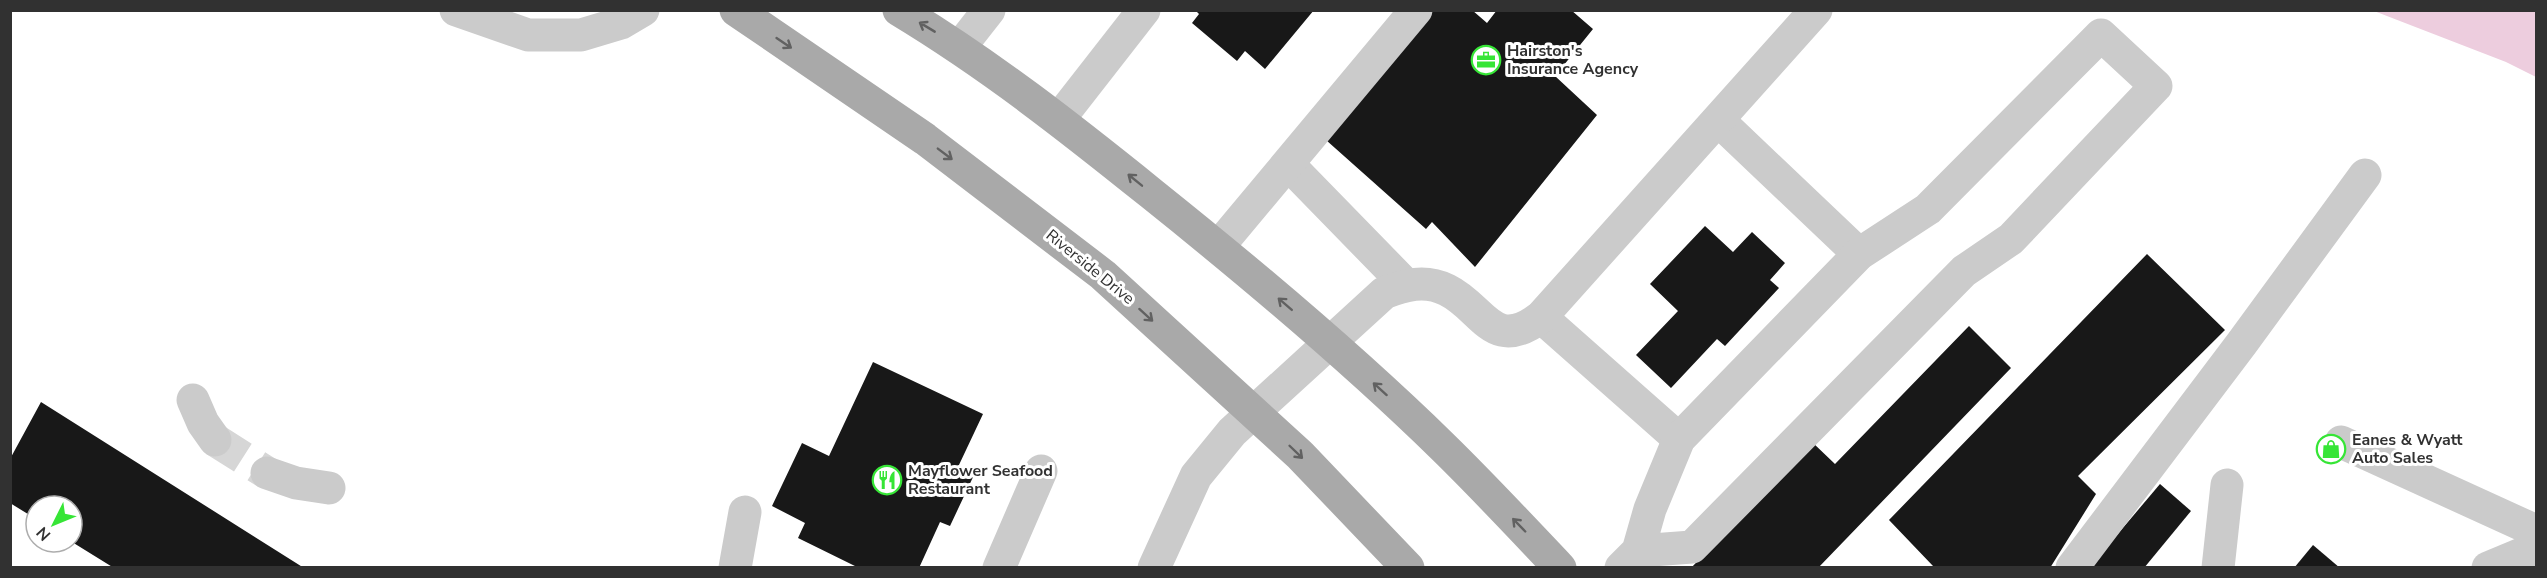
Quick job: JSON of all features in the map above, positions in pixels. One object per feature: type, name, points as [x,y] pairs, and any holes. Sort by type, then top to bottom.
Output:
[{"type":"main road","name":"Riverside Drive","points":[[736,10],[925,139],[1103,275],[1300,455],[1408,567]]},
{"type":"main road","points":[[899,10],[960,47],[1059,119],[1218,247],[1329,343],[1443,447],[1560,567]]},
{"type":"lane","points":[[456,10],[528,35],[581,35],[621,23],[643,10]]},
{"type":"lane","points":[[960,47],[989,10]]},
{"type":"lane","points":[[1059,119],[1144,10]]},
{"type":"lane","points":[[1218,247],[1416,10]]},
{"type":"lane","points":[[1155,567],[1196,476],[1232,432],[1384,293],[1406,285],[1424,284],[1447,290],[1494,327],[1508,332],[1526,328],[1541,317],[1816,10]]},
{"type":"lane","points":[[2101,35],[2156,86],[2011,239],[1964,271],[1692,547],[1630,559],[1679,439],[1859,254],[1928,209],[2101,35]]},
{"type":"lane","points":[[1718,120],[1859,254]]},
{"type":"lane","points":[[1288,164],[1406,285]]},
{"type":"lane","points":[[2072,567],[2242,343],[2365,175]]},
{"type":"lane","points":[[1541,317],[1679,439]]},
{"type":"lane","points":[[194,400],[203,423],[215,440]]},
{"type":"lane","points":[[2341,442],[2536,531]]},
{"type":"lane","points":[[999,567],[1041,471]]},
{"type":"lane","points":[[267,473],[296,483],[329,488]]},
{"type":"lane","points":[[2218,567],[2227,485]]},
{"type":"lane","points":[[735,567],[745,512]]},
{"type":"lane","points":[[2488,567],[2536,548]]},
{"type":"shaded area","points":[[2374,11],[2536,11],[2536,77],[2506,62]]},
{"type":"building","points":[[1195,10],[1314,10],[1265,69],[1245,51],[1237,61],[1192,23],[1199,14]]},
{"type":"building","points":[[1426,10],[1472,10],[1487,23],[1497,10],[1571,10],[1593,29],[1555,76],[1597,115],[1475,267],[1432,222],[1426,229],[1326,140]]},
{"type":"building","points":[[1705,226],[1733,252],[1752,232],[1785,263],[1770,280],[1779,288],[1725,346],[1717,339],[1671,388],[1636,355],[1678,311],[1650,284]]},
{"type":"building","points":[[2147,254],[2225,330],[2078,476],[2096,494],[2050,568],[1931,568],[1933,566],[1889,520]]},
{"type":"building","points":[[1969,326],[2011,368],[1818,568],[1691,568],[1812,442],[1835,464]]},
{"type":"building","points":[[873,362],[983,414],[958,467],[974,475],[950,526],[940,522],[919,568],[859,568],[798,538],[805,523],[772,506],[802,443],[829,456]]},
{"type":"building","points":[[41,402],[304,568],[114,568],[84,549],[84,494],[24,494],[24,512],[10,503],[10,459]]},
{"type":"building","points":[[2160,484],[2191,511],[2144,568],[2089,568]]},
{"type":"building","points":[[2313,545],[2340,568],[2294,568]]},
{"type":"tunnel","points":[[215,440],[267,473]]},
{"type":"place","name":"Hairston's Insurance Agency","points":[[1486,60]]},
{"type":"place","name":"Eanes & Wyatt Auto Sales","points":[[2331,449]]},
{"type":"place","name":"Mayflower Seafood Restaurant","points":[[887,480]]}]
